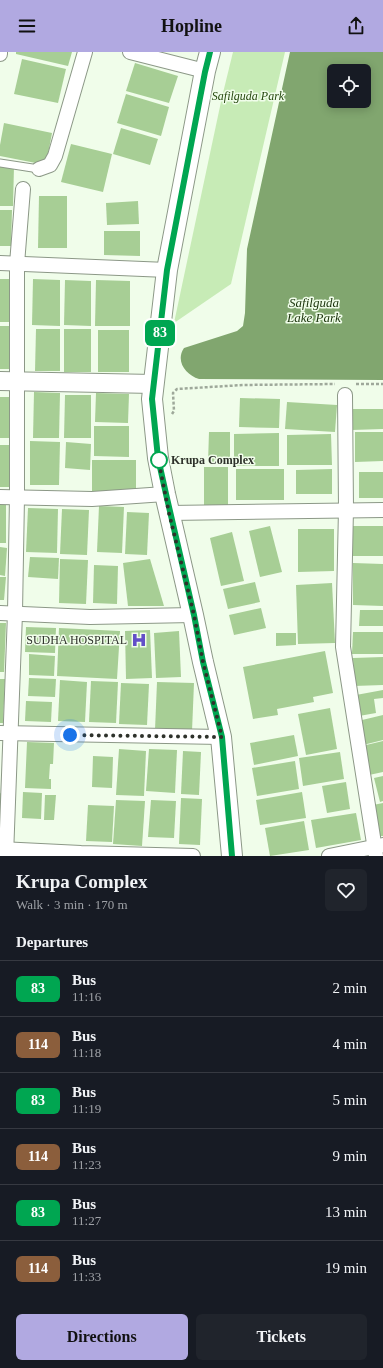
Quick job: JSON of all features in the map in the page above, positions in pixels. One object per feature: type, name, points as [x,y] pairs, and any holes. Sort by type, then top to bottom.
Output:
[{"type":"main road","points":[[210,52],[167,270],[152,399],[158,458],[167,503],[194,615],[203,662],[222,737],[232,856]]},
{"type":"street","points":[[39,169],[50,165],[55,156],[85,52]]},
{"type":"street","points":[[130,52],[205,72]]},
{"type":"street","points":[[23,190],[9,382],[17,497],[15,613],[5,733],[4,851],[193,856]]},
{"type":"street","points":[[0,263],[167,270]]},
{"type":"street","points":[[9,382],[154,384]]},
{"type":"street","points":[[329,856],[378,849],[343,647],[346,509],[344,388]]},
{"type":"street","points":[[0,497],[383,510]]},
{"type":"street","points":[[0,613],[90,617],[194,615]]},
{"type":"street","points":[[5,733],[222,737]]},
{"type":"lane","points":[[0,162],[39,169]]},
{"type":"path","points":[[153,419],[170,416],[172,414],[174,411],[173,393],[177,389],[243,385],[344,388],[383,384]]},
{"type":"green space","name":"Safilguda Park","points":[[233,52],[285,52],[231,284],[174,323],[222,97]]},
{"type":"water","name":"Safilguda Lake Park","points":[[290,52],[383,52],[383,380],[199,379],[186,371],[181,362],[184,348],[237,331],[243,326],[245,313],[247,249]]},
{"type":"building","points":[[16,52],[72,52],[68,66],[16,54]]},
{"type":"building","points":[[22,59],[66,69],[58,103],[14,94]]},
{"type":"building","points":[[135,63],[178,76],[169,103],[126,91]]},
{"type":"building","points":[[126,94],[169,107],[161,136],[117,123]]},
{"type":"building","points":[[4,123],[52,133],[46,165],[0,156],[0,145]]},
{"type":"building","points":[[121,128],[158,139],[150,165],[113,154]]},
{"type":"building","points":[[71,144],[112,154],[103,192],[61,182]]},
{"type":"building","points":[[0,165],[14,166],[13,206],[0,206]]},
{"type":"building","points":[[39,196],[67,196],[67,248],[38,248]]},
{"type":"building","points":[[138,201],[139,224],[107,225],[106,203]]},
{"type":"building","points":[[0,210],[12,210],[11,246],[0,246]]},
{"type":"building","points":[[104,231],[140,231],[140,256],[104,255]]},
{"type":"building","points":[[0,279],[11,279],[11,322],[0,322]]},
{"type":"building","points":[[33,279],[60,280],[60,326],[32,325]]},
{"type":"building","points":[[65,280],[91,281],[91,326],[64,325]]},
{"type":"building","points":[[96,280],[130,281],[130,326],[95,326]]},
{"type":"building","points":[[0,326],[11,326],[11,369],[0,369]]},
{"type":"building","points":[[36,329],[60,329],[60,371],[35,371]]},
{"type":"building","points":[[64,329],[91,329],[91,372],[64,372]]},
{"type":"building","points":[[98,330],[129,330],[129,372],[98,372]]},
{"type":"building","points":[[34,392],[60,393],[59,438],[33,438]]},
{"type":"building","points":[[96,393],[129,394],[128,423],[95,422]]},
{"type":"building","points":[[65,395],[91,395],[91,438],[64,438]]},
{"type":"building","points":[[0,397],[11,397],[10,438],[0,438]]},
{"type":"building","points":[[240,398],[280,399],[279,428],[239,427]]},
{"type":"building","points":[[287,402],[337,405],[335,432],[285,429]]},
{"type":"building","points":[[352,409],[383,409],[383,429],[352,430]]},
{"type":"building","points":[[94,426],[129,426],[129,457],[94,456]]},
{"type":"building","points":[[209,432],[230,432],[230,463],[208,463]]},
{"type":"building","points":[[355,432],[383,432],[383,461],[355,462]]},
{"type":"building","points":[[279,433],[279,466],[234,466],[234,434]]},
{"type":"building","points":[[331,434],[332,465],[287,465],[287,435]]},
{"type":"building","points":[[30,441],[60,442],[59,485],[30,485]]},
{"type":"building","points":[[66,442],[91,444],[90,470],[65,468]]},
{"type":"building","points":[[0,445],[10,445],[10,487],[0,487]]},
{"type":"building","points":[[92,460],[136,460],[136,492],[92,491]]},
{"type":"building","points":[[204,467],[228,467],[228,505],[204,505]]},
{"type":"building","points":[[236,469],[284,469],[284,500],[236,500]]},
{"type":"building","points":[[332,469],[332,494],[296,494],[296,470]]},
{"type":"building","points":[[359,472],[383,472],[383,498],[359,498]]},
{"type":"building","points":[[0,503],[6,503],[6,543],[0,543]]},
{"type":"building","points":[[99,506],[124,507],[122,553],[97,552]]},
{"type":"building","points":[[28,508],[58,509],[57,553],[26,552]]},
{"type":"building","points":[[62,509],[89,510],[87,555],[60,554]]},
{"type":"building","points":[[127,512],[149,513],[147,555],[125,554]]},
{"type":"building","points":[[270,526],[282,572],[260,577],[249,531]]},
{"type":"building","points":[[351,526],[383,526],[383,556],[351,556]]},
{"type":"building","points":[[298,529],[334,529],[334,571],[298,572]]},
{"type":"building","points":[[232,532],[244,581],[221,586],[210,538]]},
{"type":"building","points":[[0,547],[7,548],[5,576],[0,575]]},
{"type":"building","points":[[30,557],[59,558],[58,579],[28,577]]},
{"type":"building","points":[[60,559],[88,560],[86,604],[59,603]]},
{"type":"building","points":[[150,559],[164,606],[128,606],[123,563]]},
{"type":"building","points":[[353,563],[383,564],[383,606],[353,605]]},
{"type":"building","points":[[94,565],[118,566],[117,604],[93,603]]},
{"type":"building","points":[[0,577],[6,577],[4,600],[0,600]]},
{"type":"building","points":[[255,582],[260,602],[228,609],[223,589]]},
{"type":"building","points":[[332,583],[335,643],[298,644],[296,585]]},
{"type":"building","points":[[261,608],[266,628],[234,635],[229,615]]},
{"type":"building","points":[[360,610],[383,610],[383,626],[359,626]]},
{"type":"building","points":[[0,623],[6,623],[4,672],[0,672]]},
{"type":"building","points":[[26,627],[56,628],[55,653],[25,652]]},
{"type":"building","points":[[59,628],[120,631],[117,679],[57,676]]},
{"type":"building","points":[[150,630],[152,678],[126,679],[125,631]]},
{"type":"building","points":[[179,631],[181,677],[156,678],[154,633]]},
{"type":"building","points":[[353,632],[383,632],[383,654],[352,654]]},
{"type":"building","points":[[276,633],[296,633],[296,645],[276,646]]},
{"type":"building","points":[[325,651],[333,693],[313,697],[314,702],[277,709],[278,715],[253,719],[243,667]]},
{"type":"building","points":[[29,654],[55,656],[54,676],[29,675]]},
{"type":"building","points":[[383,657],[383,685],[354,686],[353,658]]},
{"type":"building","points":[[29,678],[56,679],[55,697],[28,696]]},
{"type":"building","points":[[0,679],[5,679],[3,723],[0,723]]},
{"type":"building","points":[[60,680],[87,682],[85,722],[58,721]]},
{"type":"building","points":[[91,681],[118,682],[116,723],[89,722]]},
{"type":"building","points":[[157,682],[194,683],[192,731],[155,730]]},
{"type":"building","points":[[121,683],[149,684],[147,725],[119,724]]},
{"type":"building","points":[[383,690],[383,698],[374,699],[376,713],[359,716],[356,695]]},
{"type":"building","points":[[26,701],[52,702],[51,722],[25,721]]},
{"type":"building","points":[[330,708],[337,749],[306,755],[298,714]]},
{"type":"building","points":[[383,715],[383,740],[363,745],[358,721]]},
{"type":"building","points":[[294,735],[298,756],[254,765],[250,743]]},
{"type":"building","points":[[383,741],[383,772],[369,775],[362,746]]},
{"type":"building","points":[[27,742],[54,743],[53,764],[50,764],[49,779],[51,779],[51,789],[25,788]]},
{"type":"building","points":[[119,749],[146,751],[144,796],[116,795]]},
{"type":"building","points":[[149,749],[177,750],[175,793],[146,791]]},
{"type":"building","points":[[183,751],[201,752],[199,795],[181,794]]},
{"type":"building","points":[[340,752],[344,779],[303,786],[299,758]]},
{"type":"building","points":[[93,756],[113,757],[112,788],[92,787]]},
{"type":"building","points":[[295,761],[299,789],[257,796],[252,768]]},
{"type":"building","points":[[383,776],[383,801],[380,802],[374,778]]},
{"type":"building","points":[[346,782],[350,809],[327,813],[322,786]]},
{"type":"building","points":[[23,792],[42,793],[41,819],[22,818]]},
{"type":"building","points":[[302,792],[306,818],[260,825],[256,800]]},
{"type":"building","points":[[0,793],[2,794],[1,808],[0,808]]},
{"type":"building","points":[[45,795],[56,795],[54,820],[44,820]]},
{"type":"building","points":[[181,798],[202,799],[200,845],[179,844]]},
{"type":"building","points":[[116,800],[145,801],[142,846],[113,844]]},
{"type":"building","points":[[151,800],[176,801],[174,838],[148,837]]},
{"type":"building","points":[[383,803],[383,836],[380,836],[373,805]]},
{"type":"building","points":[[88,805],[114,806],[112,842],[86,841]]},
{"type":"building","points":[[356,813],[361,840],[316,848],[311,820]]},
{"type":"building","points":[[304,821],[309,850],[270,856],[265,828]]},
{"type":"bus line","name":"83","points":[[210,52],[167,270],[152,399],[153,423],[158,458],[169,513],[194,615],[203,662],[222,737],[232,856]]},
{"type":"place","name":"Krupa Complex","points":[[159,460]]},
{"type":"place","name":"SUDHA HOSPITAL","points":[[139,640]]},
{"type":"route","points":[[70,735],[222,737],[203,662],[194,615],[169,513],[158,458],[159,460]]}]
